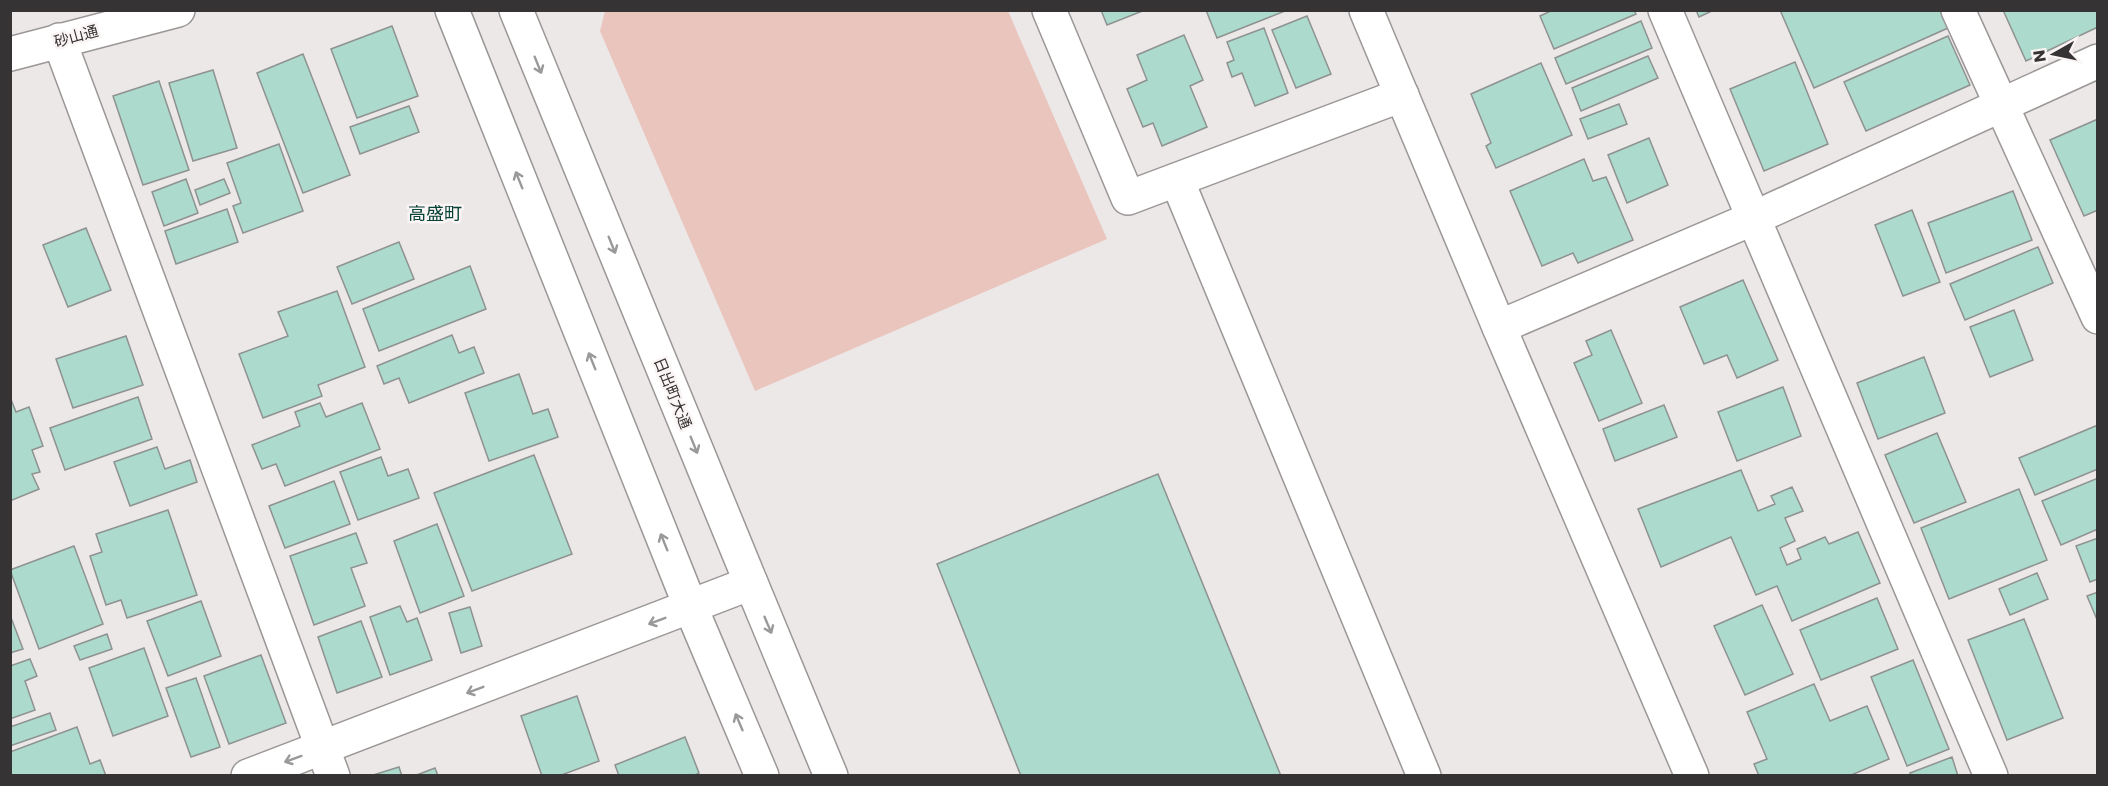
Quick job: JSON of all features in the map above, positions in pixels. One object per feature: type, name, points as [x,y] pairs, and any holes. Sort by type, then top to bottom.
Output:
[{"type":"street","name":"砂山通","points":[[10,54],[66,29],[178,10]]},
{"type":"street","points":[[452,10],[691,608],[762,776]]},
{"type":"street","name":"日出町大通","points":[[516,10],[831,776]]},
{"type":"street","points":[[1049,10],[1128,198],[1402,94]]},
{"type":"street","points":[[1366,10],[1692,776]]},
{"type":"street","points":[[1665,10],[1991,776]]},
{"type":"street","points":[[1958,10],[2097,317]]},
{"type":"street","points":[[66,29],[328,762]]},
{"type":"street","points":[[1499,327],[1754,218],[2097,61]]},
{"type":"street","points":[[1177,180],[1424,776]]},
{"type":"street","points":[[248,776],[328,762],[750,583]]},
{"type":"shaded area","points":[[605,11],[1008,11],[1107,239],[755,391],[600,31]]},
{"type":"building","points":[[1101,10],[1145,10],[1107,25]]},
{"type":"building","points":[[1206,10],[1285,10],[1285,11],[1217,38]]},
{"type":"building","points":[[1553,10],[1634,10],[1636,14],[1554,49],[1540,16]]},
{"type":"building","points":[[1696,10],[1714,10],[1699,17]]},
{"type":"building","points":[[1780,10],[1940,10],[1948,28],[1814,88]]},
{"type":"building","points":[[2003,10],[2098,10],[2098,27],[2026,61]]},
{"type":"building","points":[[1307,16],[1331,74],[1296,88],[1272,30]]},
{"type":"building","points":[[1641,21],[1652,48],[1566,84],[1555,58]]},
{"type":"building","points":[[392,26],[418,96],[357,118],[331,49]]},
{"type":"building","points":[[1264,28],[1288,93],[1255,106],[1242,73],[1232,77],[1227,63],[1234,60],[1227,42]]},
{"type":"building","points":[[1184,35],[1203,80],[1190,86],[1207,127],[1162,146],[1153,123],[1143,127],[1127,89],[1147,80],[1137,55]]},
{"type":"building","points":[[1948,36],[1970,85],[1866,131],[1844,82]]},
{"type":"building","points":[[303,54],[350,175],[303,193],[257,73]]},
{"type":"building","points":[[1648,56],[1658,78],[1581,111],[1572,88]]},
{"type":"building","points":[[1795,62],[1828,144],[1764,171],[1730,89]]},
{"type":"building","points":[[1541,63],[1572,135],[1496,168],[1486,146],[1491,143],[1471,94]]},
{"type":"building","points":[[213,70],[237,148],[193,161],[169,83]]},
{"type":"building","points":[[159,81],[189,170],[143,185],[113,96]]},
{"type":"building","points":[[1619,104],[1627,124],[1588,139],[1580,119]]},
{"type":"building","points":[[409,106],[419,132],[360,154],[350,127]]},
{"type":"building","points":[[2098,119],[2098,210],[2084,216],[2050,140]]},
{"type":"building","points":[[1649,138],[1668,185],[1627,203],[1608,155]]},
{"type":"building","points":[[279,144],[303,211],[243,233],[233,206],[241,203],[227,163]]},
{"type":"building","points":[[1584,159],[1593,181],[1606,177],[1633,240],[1578,263],[1573,253],[1542,266],[1510,191]]},
{"type":"building","points":[[186,179],[198,213],[164,226],[152,192]]},
{"type":"building","points":[[224,179],[230,193],[200,205],[195,190]]},
{"type":"building","points":[[2013,191],[2032,240],[1946,273],[1928,223]]},
{"type":"building","points":[[227,209],[238,242],[176,264],[165,231]]},
{"type":"building","points":[[1912,210],[1940,282],[1903,296],[1875,225]]},
{"type":"building","points":[[86,228],[111,290],[68,307],[43,245]]},
{"type":"building","points":[[399,242],[414,279],[352,304],[337,267]]},
{"type":"building","points":[[2038,247],[2053,283],[1965,320],[1950,284]]},
{"type":"building","points":[[470,266],[486,309],[379,351],[363,309]]},
{"type":"building","points":[[1743,280],[1778,360],[1737,378],[1727,355],[1704,364],[1680,307]]},
{"type":"building","points":[[337,291],[365,367],[318,385],[322,396],[263,418],[239,354],[288,336],[278,312]]},
{"type":"building","points":[[2014,310],[2033,360],[1990,377],[1970,327]]},
{"type":"building","points":[[1611,330],[1642,403],[1599,421],[1574,363],[1592,355],[1586,341]]},
{"type":"building","points":[[452,335],[459,353],[474,347],[484,373],[409,403],[399,378],[384,384],[377,366]]},
{"type":"building","points":[[126,336],[143,385],[73,408],[56,359]]},
{"type":"building","points":[[1924,357],[1945,413],[1878,439],[1857,383]]},
{"type":"building","points":[[519,374],[533,414],[548,409],[558,437],[489,461],[465,393]]},
{"type":"building","points":[[1783,387],[1801,436],[1737,461],[1718,412]]},
{"type":"building","points":[[10,397],[16,412],[29,407],[43,446],[32,450],[40,472],[32,474],[39,489],[10,501]]},
{"type":"building","points":[[138,397],[152,439],[65,470],[50,428]]},
{"type":"building","points":[[320,403],[326,417],[362,403],[380,449],[285,486],[276,464],[262,469],[252,445],[300,426],[295,412]]},
{"type":"building","points":[[1664,405],[1677,437],[1615,461],[1603,429]]},
{"type":"building","points":[[2098,425],[2098,469],[2035,495],[2019,458]]},
{"type":"building","points":[[1937,433],[1966,502],[1914,523],[1885,455]]},
{"type":"building","points":[[157,447],[165,469],[190,460],[197,482],[130,506],[114,462]]},
{"type":"building","points":[[534,455],[572,554],[472,591],[434,493]]},
{"type":"building","points":[[381,457],[388,476],[408,469],[419,498],[358,520],[340,472]]},
{"type":"building","points":[[1741,470],[1758,511],[1775,504],[1771,496],[1792,487],[1803,511],[1785,518],[1795,541],[1780,548],[1787,565],[1801,559],[1797,549],[1825,537],[1829,544],[1858,532],[1880,583],[1792,621],[1777,586],[1756,595],[1731,537],[1661,567],[1638,509]]},
{"type":"building","points":[[1158,474],[1281,776],[1021,776],[937,564]]},
{"type":"building","points":[[2098,478],[2098,529],[2061,545],[2042,501]]},
{"type":"building","points":[[334,481],[350,524],[285,548],[269,506]]},
{"type":"building","points":[[2019,489],[2047,560],[1949,599],[1921,528]]},
{"type":"building","points":[[168,510],[197,595],[127,618],[121,600],[106,605],[90,556],[102,552],[96,534]]},
{"type":"building","points":[[437,524],[464,596],[420,613],[394,541]]},
{"type":"building","points":[[356,533],[367,563],[351,568],[365,606],[314,625],[290,556]]},
{"type":"building","points":[[2098,538],[2098,579],[2090,582],[2076,546]]},
{"type":"building","points":[[74,546],[103,624],[39,649],[10,570]]},
{"type":"building","points":[[2037,573],[2048,599],[2010,615],[1999,589]]},
{"type":"building","points":[[2098,592],[2098,622],[2087,596]]},
{"type":"building","points":[[1877,598],[1898,649],[1821,680],[1800,630]]},
{"type":"building","points":[[201,601],[221,656],[168,676],[147,621]]},
{"type":"building","points":[[1762,605],[1793,674],[1745,695],[1714,626]]},
{"type":"building","points":[[400,606],[407,622],[417,618],[432,660],[390,675],[370,617]]},
{"type":"building","points":[[470,607],[482,646],[461,653],[449,613]]},
{"type":"building","points":[[10,615],[23,649],[10,653]]},
{"type":"building","points":[[2024,619],[2063,718],[2007,740],[1968,640]]},
{"type":"building","points":[[361,621],[382,677],[337,693],[318,637]]},
{"type":"building","points":[[107,634],[112,649],[80,660],[74,646]]},
{"type":"building","points":[[144,648],[168,716],[113,736],[89,668]]},
{"type":"building","points":[[261,655],[286,723],[229,744],[204,676]]},
{"type":"building","points":[[30,659],[37,676],[25,681],[35,710],[10,719],[10,666]]},
{"type":"building","points":[[1913,660],[1949,749],[1907,766],[1871,677]]},
{"type":"building","points":[[196,678],[220,747],[191,757],[166,688]]},
{"type":"building","points":[[1814,684],[1830,721],[1867,706],[1889,759],[1849,776],[1759,776],[1754,764],[1767,759],[1747,712]]},
{"type":"building","points":[[577,696],[599,761],[559,776],[542,776],[521,716]]},
{"type":"building","points":[[50,713],[56,730],[10,746],[10,727]]},
{"type":"building","points":[[77,727],[90,764],[100,760],[106,776],[10,776],[10,752]]},
{"type":"building","points":[[685,737],[699,773],[693,776],[619,776],[615,765]]},
{"type":"building","points":[[1952,757],[1958,776],[1911,776],[1910,773]]},
{"type":"building","points":[[399,767],[402,776],[373,776],[373,775]]},
{"type":"building","points":[[435,768],[438,776],[414,776]]},
{"type":"district","name":"高盛町","points":[[435,213]]}]
